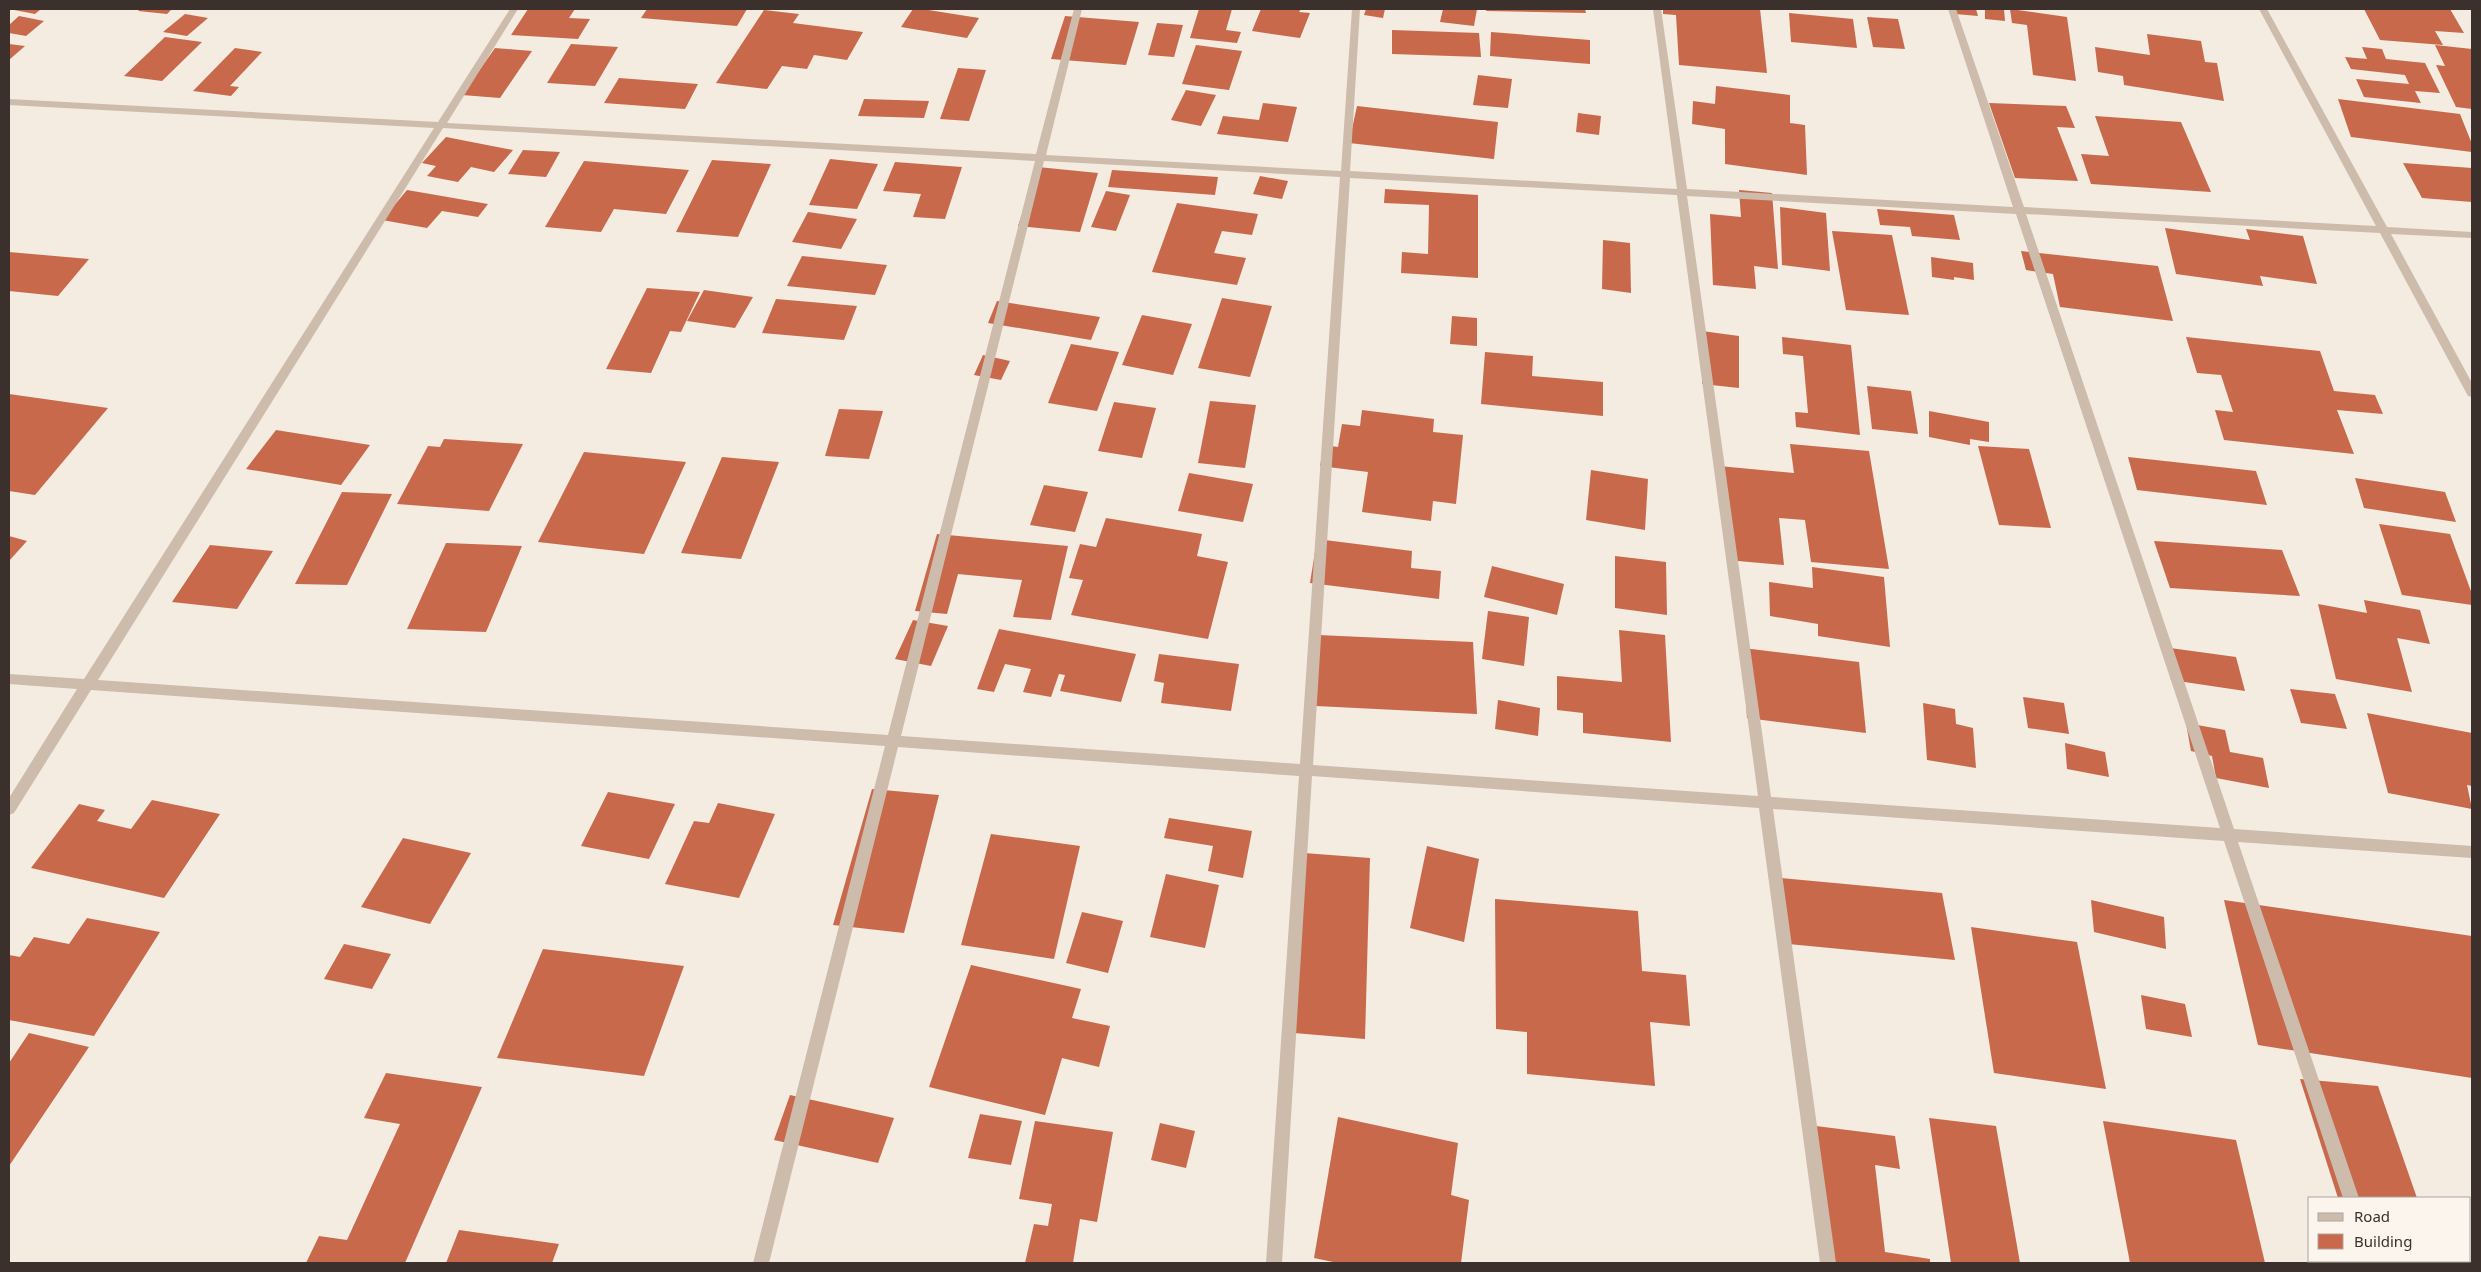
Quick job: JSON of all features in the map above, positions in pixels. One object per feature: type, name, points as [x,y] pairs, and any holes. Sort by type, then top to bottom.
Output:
[{"type":"street","points":[[9,809],[514,9]]},
{"type":"street","points":[[761,1263],[1078,9]]},
{"type":"street","points":[[1274,1263],[1356,9]]},
{"type":"street","points":[[1657,9],[1828,1263]]},
{"type":"street","points":[[1952,9],[2351,1197]]},
{"type":"street","points":[[2263,9],[2472,392]]},
{"type":"street","points":[[9,102],[2472,235]]},
{"type":"street","points":[[9,679],[2472,852]]},
{"type":"building","points":[[9,9],[41,9],[35,14]]},
{"type":"building","points":[[140,9],[172,9],[167,14],[138,11]]},
{"type":"building","points":[[528,9],[575,9],[569,18],[590,19],[578,39],[511,35]]},
{"type":"building","points":[[647,9],[747,9],[737,26],[641,18]]},
{"type":"building","points":[[913,9],[979,18],[967,38],[901,27]]},
{"type":"building","points":[[1199,9],[1232,9],[1226,30],[1241,32],[1237,43],[1190,38]]},
{"type":"building","points":[[1261,9],[1301,9],[1299,12],[1310,13],[1300,38],[1252,31]]},
{"type":"building","points":[[1366,9],[1385,9],[1383,18],[1364,15]]},
{"type":"building","points":[[1443,9],[1477,9],[1474,26],[1440,22]]},
{"type":"building","points":[[1486,9],[1585,9],[1586,13],[1486,11]]},
{"type":"building","points":[[1663,9],[1760,9],[1767,73],[1679,65],[1676,15],[1663,14]]},
{"type":"building","points":[[1955,9],[1976,9],[1978,16],[1955,14]]},
{"type":"building","points":[[1985,9],[2004,9],[2005,21],[1985,19]]},
{"type":"building","points":[[2010,9],[2067,17],[2076,81],[2033,75],[2027,25],[2012,23]]},
{"type":"building","points":[[2364,9],[2450,9],[2464,33],[2435,31],[2443,45],[2380,40]]},
{"type":"building","points":[[764,10],[799,14],[793,23],[863,32],[847,60],[814,55],[807,69],[782,66],[767,89],[716,83]]},
{"type":"building","points":[[1789,13],[1853,19],[1857,48],[1791,42]]},
{"type":"building","points":[[185,14],[208,18],[187,36],[163,32]]},
{"type":"building","points":[[19,16],[44,21],[26,36],[9,33],[9,25]]},
{"type":"building","points":[[1065,16],[1139,22],[1126,65],[1051,59]]},
{"type":"building","points":[[1867,17],[1898,19],[1905,49],[1873,47]]},
{"type":"building","points":[[1157,23],[1183,25],[1174,57],[1148,55]]},
{"type":"building","points":[[1392,30],[1479,33],[1481,57],[1392,54]]},
{"type":"building","points":[[1491,32],[1590,40],[1590,64],[1490,56]]},
{"type":"building","points":[[2147,34],[2201,41],[2205,62],[2217,63],[2224,101],[2124,85],[2123,76],[2098,72],[2095,47],[2150,55]]},
{"type":"building","points":[[165,37],[202,42],[162,81],[124,76]]},
{"type":"building","points":[[9,44],[25,46],[9,60]]},
{"type":"building","points":[[571,44],[618,47],[595,86],[547,83]]},
{"type":"building","points":[[1196,45],[1242,51],[1229,90],[1182,84]]},
{"type":"building","points":[[2435,45],[2472,49],[2472,109],[2456,107],[2436,65],[2445,66]]},
{"type":"building","points":[[2362,47],[2382,49],[2386,59],[2425,63],[2440,93],[2415,91],[2421,103],[2364,97],[2356,79],[2409,84],[2405,75],[2351,69],[2345,57],[2367,59]]},
{"type":"building","points":[[235,48],[262,52],[230,86],[239,87],[231,96],[193,91]]},
{"type":"building","points":[[495,48],[532,51],[500,98],[462,95]]},
{"type":"building","points":[[958,68],[986,70],[969,121],[940,119]]},
{"type":"building","points":[[1478,75],[1512,79],[1508,108],[1473,105]]},
{"type":"building","points":[[619,78],[698,84],[685,109],[604,103]]},
{"type":"building","points":[[1716,86],[1790,95],[1790,123],[1805,125],[1807,175],[1725,164],[1725,129],[1692,124],[1693,101],[1715,104]]},
{"type":"building","points":[[1186,90],[1216,95],[1201,126],[1171,120]]},
{"type":"building","points":[[864,99],[929,101],[924,118],[858,116]]},
{"type":"building","points":[[2338,99],[2460,114],[2472,144],[2472,152],[2351,137]]},
{"type":"building","points":[[1263,103],[1297,107],[1288,142],[1217,134],[1223,116],[1259,120]]},
{"type":"building","points":[[1989,103],[2066,106],[2075,128],[2057,127],[2078,181],[2015,178]]},
{"type":"building","points":[[1357,106],[1498,122],[1494,159],[1349,143]]},
{"type":"building","points":[[1578,113],[1601,116],[1599,135],[1576,132]]},
{"type":"building","points":[[2095,116],[2181,122],[2211,192],[2091,184],[2081,154],[2109,156]]},
{"type":"building","points":[[446,137],[513,150],[494,172],[471,167],[458,182],[427,176],[436,166],[422,163]]},
{"type":"building","points":[[523,150],[560,152],[546,177],[508,174]]},
{"type":"building","points":[[830,159],[878,164],[857,209],[809,205]]},
{"type":"building","points":[[712,160],[771,164],[738,237],[676,232]]},
{"type":"building","points":[[584,161],[689,170],[666,214],[614,209],[601,232],[545,227]]},
{"type":"building","points":[[895,162],[962,167],[945,219],[913,217],[921,194],[883,191]]},
{"type":"building","points":[[2403,163],[2472,168],[2472,202],[2422,198]]},
{"type":"building","points":[[1038,167],[1098,173],[1080,232],[1018,226]]},
{"type":"building","points":[[1112,170],[1218,177],[1215,195],[1108,187]]},
{"type":"building","points":[[1260,176],[1288,181],[1282,199],[1253,194]]},
{"type":"building","points":[[1385,189],[1478,195],[1478,278],[1401,273],[1402,252],[1428,254],[1429,205],[1384,203]]},
{"type":"building","points":[[407,190],[488,204],[478,217],[442,211],[427,228],[382,220]]},
{"type":"building","points":[[1739,190],[1772,193],[1778,269],[1754,266],[1756,289],[1713,285],[1710,214],[1741,217]]},
{"type":"building","points":[[1106,191],[1130,195],[1116,231],[1091,227]]},
{"type":"building","points":[[1177,203],[1258,214],[1252,235],[1222,231],[1214,253],[1246,258],[1237,285],[1152,272]]},
{"type":"building","points":[[1780,207],[1826,213],[1830,271],[1782,265]]},
{"type":"building","points":[[1877,209],[1954,215],[1960,240],[1912,236],[1910,227],[1880,225]]},
{"type":"building","points":[[808,212],[857,219],[841,249],[792,242]]},
{"type":"building","points":[[2165,228],[2250,240],[2246,229],[2303,236],[2317,284],[2260,276],[2263,286],[2176,274]]},
{"type":"building","points":[[1832,231],[1892,235],[1909,315],[1846,310]]},
{"type":"building","points":[[1603,240],[1630,243],[1631,293],[1602,289]]},
{"type":"building","points":[[2021,251],[2158,266],[2173,321],[2060,307],[2053,274],[2026,270]]},
{"type":"building","points":[[9,252],[89,259],[58,296],[9,291]]},
{"type":"building","points":[[802,256],[887,265],[875,295],[787,286]]},
{"type":"building","points":[[1931,257],[1973,263],[1974,280],[1954,277],[1954,280],[1932,277]]},
{"type":"building","points":[[647,288],[700,292],[681,332],[670,331],[651,373],[606,369]]},
{"type":"building","points":[[704,290],[753,297],[735,328],[687,321]]},
{"type":"building","points":[[1222,298],[1272,306],[1250,377],[1198,368]]},
{"type":"building","points":[[776,299],[857,306],[844,340],[762,333]]},
{"type":"building","points":[[997,301],[1100,317],[1091,340],[988,323]]},
{"type":"building","points":[[1142,315],[1192,324],[1173,375],[1122,365]]},
{"type":"building","points":[[1452,316],[1477,318],[1477,346],[1450,344]]},
{"type":"building","points":[[1702,331],[1739,336],[1739,388],[1702,384]]},
{"type":"building","points":[[1782,337],[1851,345],[1860,435],[1796,427],[1795,412],[1808,413],[1803,356],[1783,354]]},
{"type":"building","points":[[2186,337],[2320,351],[2334,391],[2375,395],[2383,414],[2337,410],[2354,454],[2224,440],[2215,410],[2233,412],[2221,375],[2197,373]]},
{"type":"building","points":[[1071,344],[1119,352],[1097,411],[1048,403]]},
{"type":"building","points":[[1485,352],[1533,356],[1532,376],[1603,382],[1603,416],[1481,404]]},
{"type":"building","points":[[983,355],[1010,361],[1001,380],[974,375]]},
{"type":"building","points":[[1867,386],[1911,391],[1918,434],[1872,429]]},
{"type":"building","points":[[9,394],[108,408],[35,495],[9,491]]},
{"type":"building","points":[[1210,401],[1256,405],[1245,468],[1198,463]]},
{"type":"building","points":[[1114,402],[1156,408],[1142,458],[1098,451]]},
{"type":"building","points":[[839,409],[883,411],[869,459],[825,456]]},
{"type":"building","points":[[1362,410],[1434,419],[1433,432],[1463,435],[1456,504],[1433,501],[1431,521],[1362,512],[1368,472],[1320,466],[1324,445],[1338,447],[1342,424],[1360,426]]},
{"type":"building","points":[[1929,411],[1989,422],[1989,442],[1970,439],[1970,445],[1929,437]]},
{"type":"building","points":[[276,430],[370,445],[341,485],[246,469]]},
{"type":"building","points":[[444,439],[523,444],[489,511],[397,504],[428,446],[440,447]]},
{"type":"building","points":[[1790,444],[1869,451],[1889,569],[1811,562],[1805,520],[1779,518],[1784,565],[1727,560],[1719,466],[1794,473]]},
{"type":"building","points":[[1978,446],[2029,449],[2051,528],[1999,525]]},
{"type":"building","points":[[584,452],[686,462],[644,554],[538,542]]},
{"type":"building","points":[[722,457],[779,462],[741,559],[681,553]]},
{"type":"building","points":[[2128,457],[2256,471],[2267,505],[2137,490]]},
{"type":"building","points":[[1591,470],[1648,479],[1645,530],[1586,520]]},
{"type":"building","points":[[1189,473],[1253,484],[1243,522],[1178,511]]},
{"type":"building","points":[[2355,478],[2445,492],[2456,522],[2364,508]]},
{"type":"building","points":[[1044,485],[1088,492],[1075,532],[1030,525]]},
{"type":"building","points":[[342,492],[392,494],[347,585],[295,584]]},
{"type":"building","points":[[1106,518],[1202,534],[1197,556],[1228,562],[1208,639],[1071,615],[1083,580],[1069,578],[1080,544],[1096,547]]},
{"type":"building","points":[[2379,524],[2450,534],[2472,594],[2472,605],[2402,595]]},
{"type":"building","points":[[937,534],[1068,546],[1051,620],[1013,617],[1022,580],[958,574],[947,614],[915,611]]},
{"type":"building","points":[[9,536],[27,541],[9,561]]},
{"type":"building","points":[[1317,539],[1412,551],[1411,568],[1441,571],[1439,599],[1310,583]]},
{"type":"building","points":[[2154,541],[2282,550],[2300,596],[2170,588]]},
{"type":"building","points":[[446,543],[522,546],[486,632],[407,629]]},
{"type":"building","points":[[210,545],[273,551],[237,609],[172,602]]},
{"type":"building","points":[[1615,556],[1666,562],[1667,615],[1615,608]]},
{"type":"building","points":[[1492,566],[1564,584],[1557,615],[1484,597]]},
{"type":"building","points":[[1812,567],[1884,577],[1890,647],[1818,636],[1818,624],[1770,616],[1769,582],[1813,588]]},
{"type":"building","points":[[2364,600],[2420,610],[2430,644],[2397,638],[2412,692],[2336,679],[2318,604],[2367,613]]},
{"type":"building","points":[[1488,611],[1529,617],[1524,666],[1482,659]]},
{"type":"building","points":[[913,620],[948,626],[931,666],[895,659]]},
{"type":"building","points":[[999,629],[1136,654],[1121,702],[1060,691],[1065,675],[1059,674],[1051,697],[1023,692],[1031,669],[1005,664],[994,692],[977,689]]},
{"type":"building","points":[[1619,630],[1665,635],[1671,742],[1583,733],[1583,713],[1557,710],[1557,676],[1622,682]]},
{"type":"building","points":[[1318,635],[1473,642],[1477,714],[1316,706]]},
{"type":"building","points":[[2163,647],[2236,657],[2245,691],[2171,680]]},
{"type":"building","points":[[1743,648],[1859,662],[1866,733],[1747,718]]},
{"type":"building","points":[[1159,654],[1239,664],[1231,711],[1161,703],[1164,683],[1154,681]]},
{"type":"building","points":[[2290,689],[2335,694],[2347,729],[2301,723]]},
{"type":"building","points":[[2023,697],[2064,703],[2069,734],[2028,728]]},
{"type":"building","points":[[1498,700],[1540,708],[1538,736],[1495,729]]},
{"type":"building","points":[[1923,703],[1955,709],[1956,724],[1973,728],[1976,768],[1927,760]]},
{"type":"building","points":[[2367,713],[2472,733],[2472,786],[2467,785],[2472,809],[2388,793]]},
{"type":"building","points":[[2186,723],[2225,730],[2230,752],[2263,758],[2269,788],[2216,778],[2212,756],[2191,751]]},
{"type":"building","points":[[2065,743],[2105,752],[2109,777],[2067,769]]},
{"type":"building","points":[[872,789],[939,795],[904,933],[833,925]]},
{"type":"building","points":[[608,792],[675,804],[649,859],[581,846]]},
{"type":"building","points":[[152,800],[220,814],[164,898],[31,868],[79,804],[105,810],[97,821],[131,829]]},
{"type":"building","points":[[718,803],[775,814],[739,898],[665,884],[694,821],[709,823]]},
{"type":"building","points":[[1169,818],[1252,831],[1243,878],[1208,871],[1213,846],[1164,838]]},
{"type":"building","points":[[991,834],[1080,846],[1054,959],[961,945]]},
{"type":"building","points":[[403,838],[471,853],[430,924],[361,907]]},
{"type":"building","points":[[1427,846],[1479,859],[1464,942],[1410,928]]},
{"type":"building","points":[[1304,853],[1370,858],[1365,1039],[1294,1033]]},
{"type":"building","points":[[1166,874],[1219,885],[1205,948],[1150,937]]},
{"type":"building","points":[[1770,877],[1942,893],[1955,960],[1778,943]]},
{"type":"building","points":[[1495,899],[1638,911],[1642,971],[1686,975],[1690,1026],[1650,1022],[1655,1086],[1527,1074],[1527,1032],[1496,1029]]},
{"type":"building","points":[[2091,900],[2164,917],[2166,949],[2094,932]]},
{"type":"building","points":[[2224,900],[2472,936],[2472,1078],[2258,1045]]},
{"type":"building","points":[[1082,912],[1123,921],[1108,973],[1066,963]]},
{"type":"building","points":[[87,918],[160,932],[94,1036],[9,1020],[9,955],[20,957],[34,937],[69,944]]},
{"type":"building","points":[[1971,927],[2077,942],[2106,1089],[1994,1073]]},
{"type":"building","points":[[344,944],[391,954],[372,989],[324,979]]},
{"type":"building","points":[[543,949],[684,966],[644,1076],[497,1058]]},
{"type":"building","points":[[971,965],[1081,989],[1072,1018],[1110,1026],[1099,1067],[1062,1058],[1045,1115],[929,1087]]},
{"type":"building","points":[[2141,995],[2185,1004],[2192,1037],[2146,1029]]},
{"type":"building","points":[[29,1033],[89,1047],[9,1166],[9,1063]]},
{"type":"building","points":[[386,1073],[482,1087],[405,1263],[306,1263],[319,1236],[347,1240],[400,1124],[364,1118]]},
{"type":"building","points":[[2300,1079],[2378,1086],[2417,1197],[2338,1197]]},
{"type":"building","points":[[790,1095],[894,1118],[878,1163],[774,1140]]},
{"type":"building","points":[[980,1114],[1022,1121],[1011,1165],[968,1158]]},
{"type":"building","points":[[1338,1117],[1458,1143],[1451,1195],[1469,1200],[1461,1263],[1338,1263],[1314,1258]]},
{"type":"building","points":[[1929,1118],[1996,1126],[2020,1263],[1951,1263]]},
{"type":"building","points":[[1035,1121],[1113,1132],[1097,1222],[1080,1219],[1073,1263],[1025,1263],[1034,1224],[1048,1226],[1052,1204],[1019,1199]]},
{"type":"building","points":[[2103,1121],[2236,1140],[2265,1263],[2130,1263]]},
{"type":"building","points":[[1160,1123],[1195,1131],[1186,1168],[1151,1160]]},
{"type":"building","points":[[1808,1125],[1895,1136],[1900,1169],[1875,1165],[1885,1252],[1930,1259],[1930,1263],[1821,1263]]},
{"type":"building","points":[[459,1230],[559,1244],[552,1263],[446,1263]]},
{"type":"building","points":[[2358,1262],[2440,1263],[2359,1263]]}]
